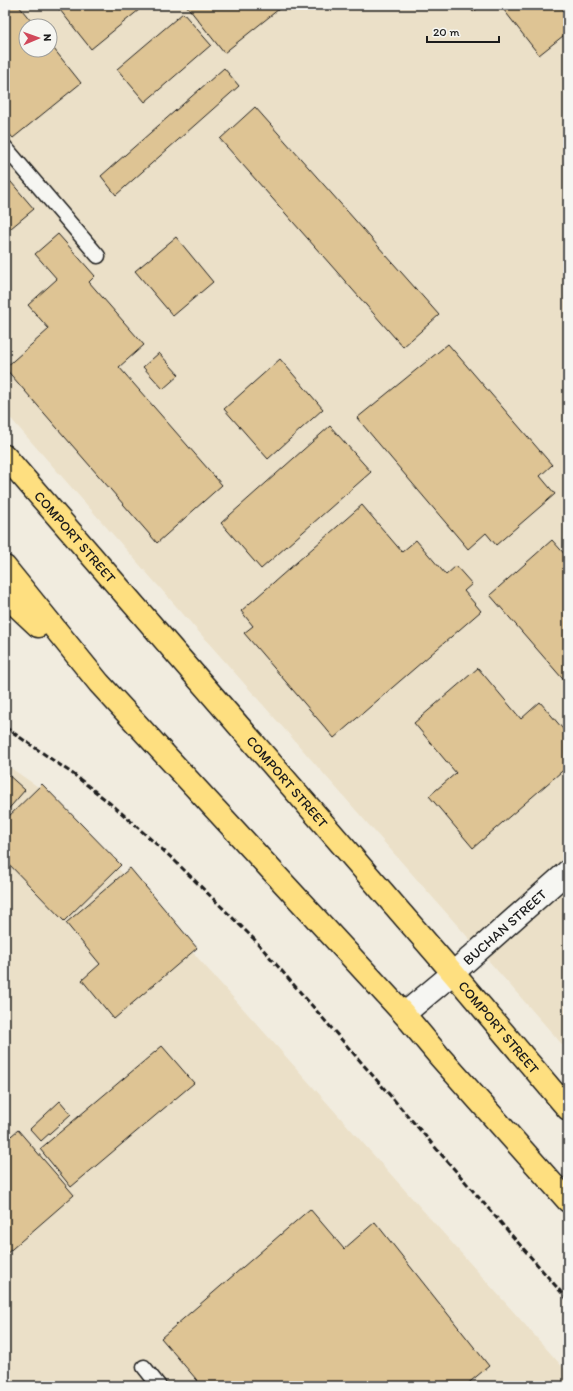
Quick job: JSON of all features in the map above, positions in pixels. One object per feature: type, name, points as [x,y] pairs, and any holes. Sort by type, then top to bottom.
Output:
[{"type":"highway","name":"COMPORT STREET","points":[[5,456],[453,973],[568,1109]]},
{"type":"highway","points":[[5,567],[99,683],[404,1014],[440,1057],[568,1201]]},
{"type":"highway","points":[[5,595],[99,683]]},
{"type":"street","name":"BUCHAN STREET","points":[[404,1014],[453,973],[568,871]]},
{"type":"lane","points":[[5,147],[98,256]]},
{"type":"lane","points":[[144,1367],[159,1386]]},
{"type":"shaded area","points":[[5,5],[568,5],[568,1051],[5,412]]},
{"type":"shaded area","points":[[5,764],[57,800],[568,1373],[568,1386],[5,1386]]},
{"type":"building","points":[[18,5],[29,18],[18,18],[18,58],[58,58],[58,54],[81,83],[13,138],[5,129],[5,20],[8,17],[5,14],[5,6]]},
{"type":"building","points":[[56,5],[145,5],[91,49]]},
{"type":"building","points":[[186,5],[284,5],[224,53]]},
{"type":"building","points":[[468,5],[482,5],[473,12]]},
{"type":"building","points":[[500,5],[568,5],[568,32],[539,55]]},
{"type":"building","points":[[183,13],[211,45],[145,102],[117,69]]},
{"type":"building","points":[[224,68],[239,86],[116,195],[101,176]]},
{"type":"building","points":[[255,107],[439,315],[403,347],[220,139]]},
{"type":"building","points":[[5,175],[34,209],[5,233]]},
{"type":"building","points":[[58,234],[95,276],[89,282],[144,345],[119,367],[222,485],[157,543],[5,368],[49,329],[28,305],[57,279],[35,254]]},
{"type":"building","points":[[176,237],[213,282],[173,316],[135,271]]},
{"type":"building","points":[[448,344],[552,465],[540,476],[555,494],[496,545],[486,533],[468,549],[357,418]]},
{"type":"building","points":[[159,353],[179,375],[163,389],[143,367]]},
{"type":"building","points":[[280,359],[323,409],[268,459],[224,409]]},
{"type":"building","points":[[330,426],[371,472],[261,569],[221,523]]},
{"type":"building","points":[[362,505],[402,552],[416,540],[446,575],[456,566],[472,584],[464,591],[481,611],[334,738],[244,633],[253,626],[241,611]]},
{"type":"building","points":[[552,540],[568,558],[568,685],[490,595]]},
{"type":"building","points":[[478,668],[521,719],[540,702],[568,735],[568,766],[473,848],[429,796],[456,773],[414,723]]},
{"type":"building","points":[[5,772],[25,790],[5,813]]},
{"type":"building","points":[[42,784],[121,865],[64,921],[5,860],[5,820]]},
{"type":"building","points":[[130,868],[197,948],[114,1019],[82,980],[100,964],[66,923]]},
{"type":"building","points":[[162,1046],[194,1083],[71,1187],[40,1149]]},
{"type":"building","points":[[60,1101],[71,1114],[41,1141],[30,1129]]},
{"type":"building","points":[[18,1130],[74,1195],[5,1255],[5,1141]]},
{"type":"building","points":[[310,1209],[344,1249],[375,1222],[489,1366],[465,1386],[202,1386],[161,1338]]},
{"type":"railway","points":[[5,727],[73,774],[116,808],[175,861],[254,939],[568,1300]]}]
